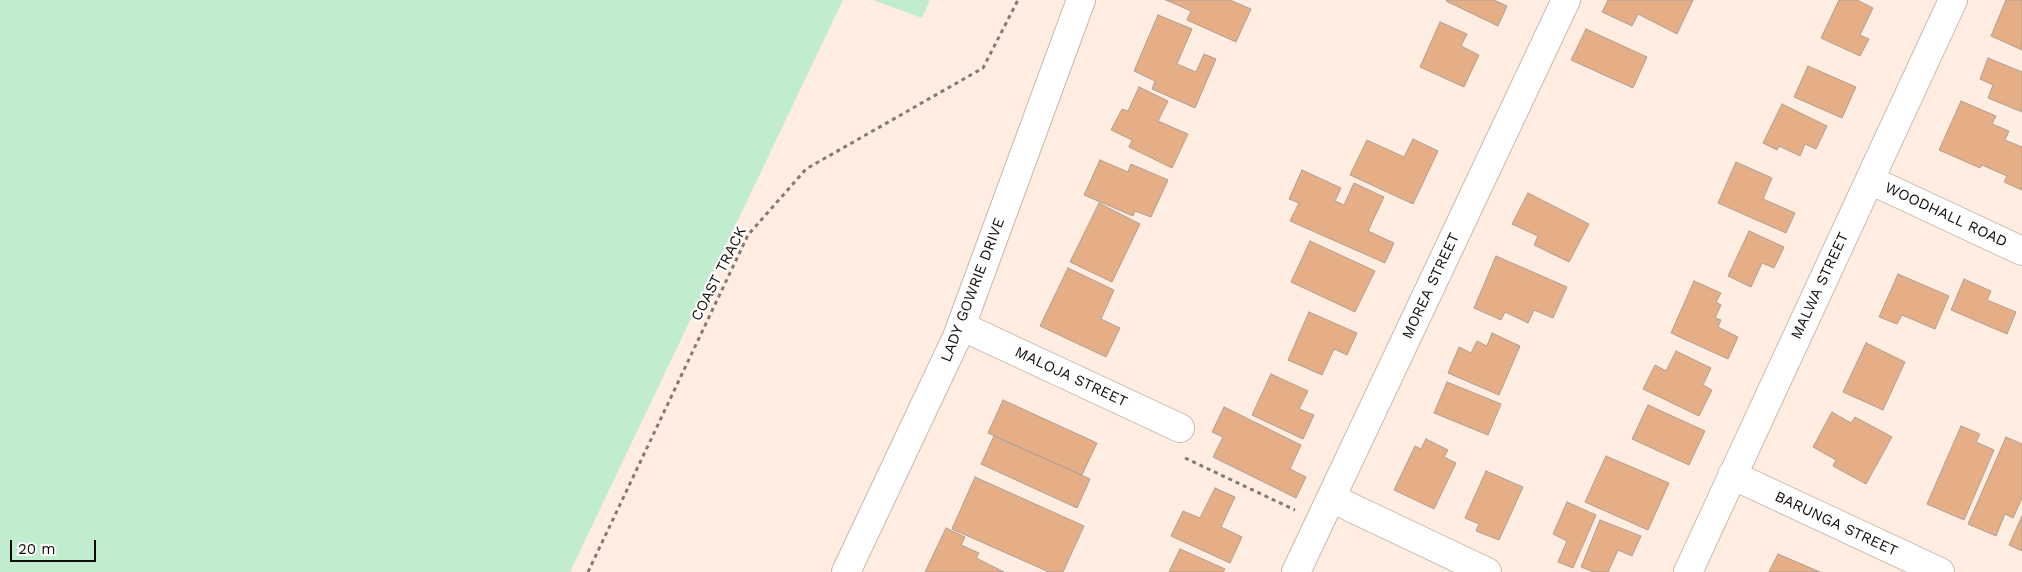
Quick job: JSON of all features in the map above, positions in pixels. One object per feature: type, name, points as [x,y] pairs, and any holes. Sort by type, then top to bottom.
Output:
[{"type":"street","name":"LADY GOWRIE DRIVE","points":[[846,572],[962,326],[1080,0]]},
{"type":"street","name":"MOREA STREET","points":[[1296,572],[1566,0]]},
{"type":"street","name":"MALWA STREET","points":[[1688,572],[1953,0]]},
{"type":"street","name":"WOODHALL ROAD","points":[[1870,180],[2022,251]]},
{"type":"street","name":"MALOJA STREET","points":[[962,326],[1180,428]]},
{"type":"street","name":"BARUNGA STREET","points":[[1732,475],[1940,572]]},
{"type":"street","points":[[1331,498],[1487,572]]},
{"type":"path","name":"COAST TRACK","points":[[588,572],[748,235],[806,169],[983,68],[1018,0]]},
{"type":"path","points":[[1185,458],[1299,512]]},
{"type":"green space","points":[[0,0],[843,0],[570,572],[0,572]]},
{"type":"green space","points":[[873,0],[930,0],[922,18]]},
{"type":"building","points":[[1166,0],[1230,0],[1251,9],[1236,42],[1187,20],[1191,11]]},
{"type":"building","points":[[1447,0],[1494,0],[1507,6],[1498,26]]},
{"type":"building","points":[[1608,0],[1693,0],[1677,34],[1638,14],[1632,26],[1602,12]]},
{"type":"building","points":[[1839,0],[1857,0],[1873,8],[1860,35],[1869,39],[1860,56],[1821,38]]},
{"type":"building","points":[[2006,0],[2022,0],[2022,50],[1991,36]]},
{"type":"building","points":[[1158,15],[1192,29],[1177,64],[1196,72],[1204,54],[1216,59],[1195,108],[1152,89],[1155,81],[1134,71]]},
{"type":"building","points":[[1440,22],[1467,34],[1461,46],[1479,55],[1464,87],[1420,67]]},
{"type":"building","points":[[1586,29],[1647,57],[1633,88],[1571,60]]},
{"type":"building","points":[[1988,58],[2022,72],[2022,112],[1988,98],[1993,85],[1980,79]]},
{"type":"building","points":[[1808,66],[1856,87],[1842,118],[1794,97]]},
{"type":"building","points":[[1139,87],[1168,101],[1158,121],[1188,134],[1172,168],[1129,147],[1132,140],[1111,130],[1122,109],[1128,111]]},
{"type":"building","points":[[1961,101],[1996,116],[1992,124],[2009,131],[2005,140],[2022,147],[2022,190],[2004,182],[2007,176],[1982,165],[1980,168],[1939,150]]},
{"type":"building","points":[[1782,104],[1827,126],[1816,149],[1805,144],[1800,156],[1779,146],[1777,150],[1763,143]]},
{"type":"building","points":[[1413,139],[1438,151],[1413,204],[1350,175],[1367,140],[1404,157]]},
{"type":"building","points":[[1100,160],[1128,172],[1131,164],[1168,180],[1151,217],[1135,211],[1133,216],[1084,195]]},
{"type":"building","points":[[1736,162],[1772,178],[1763,199],[1795,213],[1786,233],[1718,203]]},
{"type":"building","points":[[1302,170],[1341,188],[1335,201],[1344,205],[1354,183],[1384,197],[1368,231],[1394,243],[1385,263],[1290,221],[1299,203],[1289,199]]},
{"type":"building","points":[[1528,193],[1589,224],[1569,262],[1534,245],[1538,236],[1512,224]]},
{"type":"building","points":[[1099,203],[1140,224],[1112,282],[1070,262]]},
{"type":"building","points":[[1749,231],[1784,247],[1774,268],[1762,263],[1751,287],[1728,276]]},
{"type":"building","points":[[1310,241],[1375,271],[1355,312],[1291,282]]},
{"type":"building","points":[[1496,256],[1567,287],[1553,318],[1534,310],[1528,323],[1505,312],[1501,320],[1474,308]]},
{"type":"building","points":[[1068,268],[1114,290],[1101,319],[1120,328],[1106,357],[1040,326]]},
{"type":"building","points":[[1898,274],[1949,296],[1935,329],[1902,315],[1897,324],[1879,317]]},
{"type":"building","points":[[1964,279],[1991,291],[1987,300],[2016,312],[2007,334],[1951,310]]},
{"type":"building","points":[[1694,281],[1721,293],[1716,302],[1721,305],[1715,318],[1721,320],[1718,327],[1738,337],[1728,359],[1671,333]]},
{"type":"building","points":[[1309,312],[1357,333],[1347,355],[1334,349],[1322,375],[1288,360]]},
{"type":"building","points":[[1492,333],[1520,346],[1499,395],[1448,373],[1459,347],[1471,353],[1477,341],[1487,346]]},
{"type":"building","points":[[1866,343],[1905,362],[1883,410],[1843,392]]},
{"type":"building","points":[[1676,351],[1711,368],[1703,385],[1712,390],[1699,416],[1643,389],[1655,365],[1666,371]]},
{"type":"building","points":[[1271,374],[1308,391],[1299,409],[1314,415],[1303,439],[1252,415]]},
{"type":"building","points":[[1447,382],[1501,404],[1488,435],[1434,413]]},
{"type":"building","points":[[1003,400],[1097,443],[1082,475],[988,433]]},
{"type":"building","points":[[1648,405],[1705,431],[1689,465],[1632,439]]},
{"type":"building","points":[[1224,407],[1301,445],[1290,469],[1306,477],[1296,498],[1213,457],[1223,437],[1212,432]]},
{"type":"building","points":[[1832,412],[1851,423],[1855,417],[1892,437],[1866,484],[1833,466],[1836,460],[1813,447]]},
{"type":"building","points":[[1961,426],[1980,434],[1976,442],[1994,450],[1964,520],[1927,504]]},
{"type":"building","points":[[994,436],[1090,479],[1077,508],[981,464]]},
{"type":"building","points":[[2006,437],[2022,444],[2022,498],[2013,518],[2005,514],[1996,536],[1968,524]]},
{"type":"building","points":[[1426,439],[1448,450],[1444,457],[1456,463],[1434,509],[1394,490],[1415,446],[1421,449]]},
{"type":"building","points":[[1606,456],[1669,483],[1648,530],[1585,502]]},
{"type":"building","points":[[1486,471],[1523,487],[1499,540],[1476,531],[1479,524],[1465,518]]},
{"type":"building","points":[[975,477],[1084,526],[1063,572],[1049,572],[952,529]]},
{"type":"building","points":[[1215,488],[1235,497],[1221,527],[1242,537],[1230,563],[1171,536],[1183,511],[1200,518]]},
{"type":"building","points":[[1567,502],[1596,515],[1573,568],[1558,562],[1567,541],[1553,534]]},
{"type":"building","points":[[2022,516],[2022,551],[2009,545]]},
{"type":"building","points":[[1600,520],[1641,536],[1632,556],[1618,550],[1608,572],[1594,572],[1581,567]]},
{"type":"building","points":[[946,528],[965,537],[961,545],[979,553],[976,558],[1004,572],[925,572]]},
{"type":"building","points":[[1180,549],[1225,569],[1223,572],[1169,572]]},
{"type":"building","points":[[1778,554],[1820,572],[1769,572]]}]
